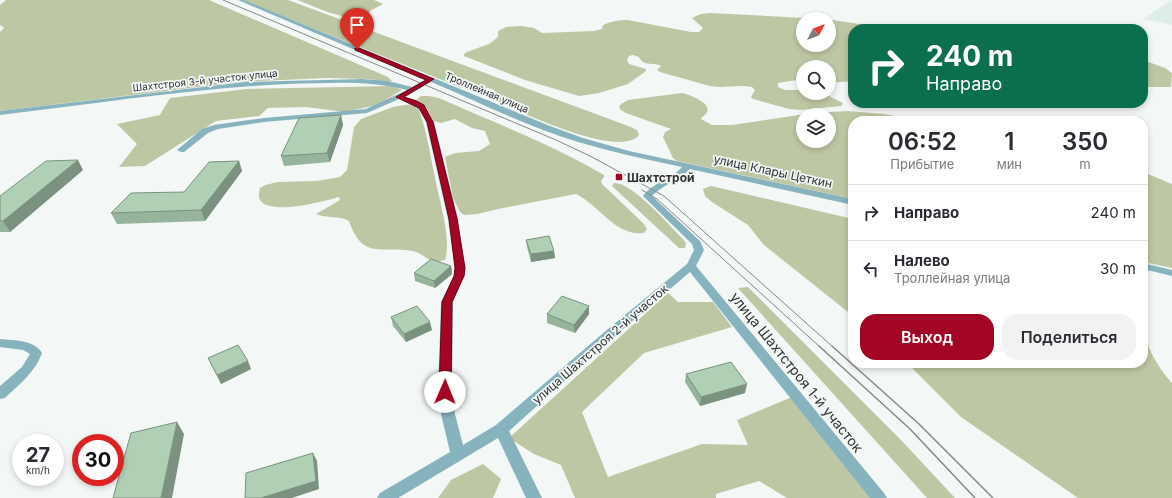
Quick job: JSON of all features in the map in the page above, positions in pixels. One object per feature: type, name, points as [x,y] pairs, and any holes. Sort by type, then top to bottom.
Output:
[{"type":"street","name":"Троллейная улица","points":[[240,0],[547,128],[580,140],[620,151],[688,166]]},
{"type":"street","points":[[181,150],[205,131],[224,125],[367,111],[380,107],[431,79]]},
{"type":"street","name":"Шахтстроя 3-й участок улица","points":[[0,113],[245,84],[363,81],[388,83],[412,89]]},
{"type":"street","points":[[399,97],[421,107],[430,122],[453,219],[460,268],[459,276],[447,302],[445,392],[448,414],[458,454]]},
{"type":"street","name":"улица Клары Цеткин","points":[[688,166],[848,201]]},
{"type":"street","name":"улица Шахтстроя 2-й участок","points":[[385,498],[501,430],[612,332],[691,266],[699,250],[697,244],[647,196],[653,190],[681,175],[688,166]]},
{"type":"street","name":"улица Шахтстроя 1-й участок","points":[[691,266],[879,498]]},
{"type":"street","points":[[1148,267],[1172,273]]},
{"type":"street","points":[[0,343],[32,348],[36,352],[29,368],[0,394]]},
{"type":"street","points":[[501,430],[534,498]]},
{"type":"shaded area","points":[[1172,0],[1172,25],[1143,19]]},
{"type":"green space","points":[[6,0],[209,0],[388,77],[392,81],[328,78],[239,82],[0,111],[0,32],[4,28],[0,25],[0,5]]},
{"type":"green space","points":[[243,0],[288,0],[631,127],[637,130],[639,135],[628,141],[613,142],[593,138],[551,125],[502,104],[494,98],[497,93],[490,88],[462,88]]},
{"type":"green space","points":[[297,0],[374,0],[383,4],[370,11],[369,15],[352,17],[333,14]]},
{"type":"green space","points":[[709,13],[796,18],[796,52],[836,52],[836,21],[858,24],[848,24],[848,81],[836,82],[836,60],[796,60],[796,80],[778,83],[778,87],[785,90],[796,90],[796,100],[836,100],[843,103],[841,106],[789,109],[753,99],[751,97],[755,90],[752,87],[710,86],[660,72],[657,70],[661,66],[643,62],[639,57],[633,55],[629,56],[627,60],[629,64],[646,69],[646,71],[628,84],[599,93],[579,96],[525,80],[464,56],[467,52],[489,44],[498,37],[498,31],[506,27],[521,26],[534,28],[542,33],[594,31],[602,29],[603,25],[609,23],[628,20],[691,32],[699,32],[703,28],[692,18],[701,14]]},
{"type":"green space","points":[[1148,62],[1165,68],[1172,73],[1171,87],[1148,87]]},
{"type":"green space","points":[[393,86],[402,90],[377,105],[345,112],[306,107],[268,108],[259,116],[216,121],[145,166],[119,167],[137,144],[117,124],[160,115],[170,98],[247,89]]},
{"type":"green space","points":[[682,93],[694,97],[706,105],[708,109],[707,112],[701,119],[712,125],[732,125],[796,115],[796,148],[836,148],[836,112],[848,111],[894,116],[848,116],[848,198],[677,161],[673,158],[663,137],[665,132],[671,129],[626,113],[619,107],[628,100]]},
{"type":"green space","points":[[421,96],[439,98],[564,153],[604,175],[601,181],[602,184],[644,224],[647,229],[644,233],[634,233],[625,230],[616,225],[576,194],[477,214],[464,215],[460,212],[453,198],[445,157],[455,153],[479,151],[490,144],[485,131],[472,128],[455,119],[441,123],[433,121],[427,108],[417,99]]},
{"type":"green space","points":[[411,104],[418,108],[428,143],[446,231],[447,252],[445,260],[431,260],[413,251],[374,249],[360,242],[354,234],[349,221],[341,218],[316,214],[340,200],[339,197],[310,204],[286,207],[266,205],[260,200],[260,188],[265,185],[278,182],[317,181],[340,177],[347,170],[354,127],[361,119],[393,107]]},
{"type":"green space","points":[[1148,174],[1172,184],[1172,268],[1148,263]]},
{"type":"green space","points":[[614,183],[630,189],[650,205],[682,238],[686,243],[685,248],[679,248],[612,186]]},
{"type":"green space","points":[[711,186],[848,218],[848,312],[764,245],[748,225],[712,202],[705,196],[703,189]]},
{"type":"green space","points":[[748,287],[902,441],[955,498],[927,498],[738,288]]},
{"type":"green space","points":[[668,293],[678,302],[713,302],[732,327],[644,353],[582,412],[608,477],[702,444],[748,445],[737,420],[792,397],[876,498],[787,498],[759,481],[716,494],[716,498],[575,498],[561,465],[534,454],[509,438]]},
{"type":"green space","points":[[1148,345],[1155,360],[1172,383],[1172,498],[1078,498],[961,417],[912,368],[1148,368]]},
{"type":"green space","points":[[483,464],[501,479],[493,498],[438,498],[451,480]]},
{"type":"building","points":[[341,115],[327,153],[281,156],[299,118]]},
{"type":"building","points":[[78,160],[3,221],[0,221],[0,196],[46,161]]},
{"type":"building","points":[[239,161],[201,210],[111,213],[131,193],[184,192],[209,162]]},
{"type":"building","points":[[549,236],[554,251],[531,254],[526,240]]},
{"type":"building","points":[[431,259],[451,266],[434,281],[414,273]]},
{"type":"building","points":[[562,296],[589,306],[574,325],[547,314]]},
{"type":"building","points":[[417,306],[430,322],[404,334],[391,317]]},
{"type":"building","points":[[238,345],[248,361],[217,375],[208,358]]},
{"type":"building","points":[[731,362],[747,384],[701,397],[686,374]]},
{"type":"building","points":[[177,422],[161,498],[113,498],[116,486],[124,486],[124,458],[131,433]]},
{"type":"building","points":[[313,453],[316,481],[261,498],[245,498],[246,473]]},
{"type":"tram line","points":[[223,0],[556,140],[590,156],[664,196],[833,347]]},
{"type":"tram line","points":[[642,190],[657,199],[820,347]]},
{"type":"tram line","points":[[819,346],[910,429],[975,498]]},
{"type":"tram line","points":[[832,346],[848,360]]},
{"type":"tram line","points":[[857,368],[919,424],[993,498]]},
{"type":"place","name":"Шахтстрой","points":[[619,177]]},
{"type":"route","points":[[357,49],[431,79],[399,97],[421,107],[430,122],[453,219],[460,268],[459,276],[447,302],[445,392]]}]
